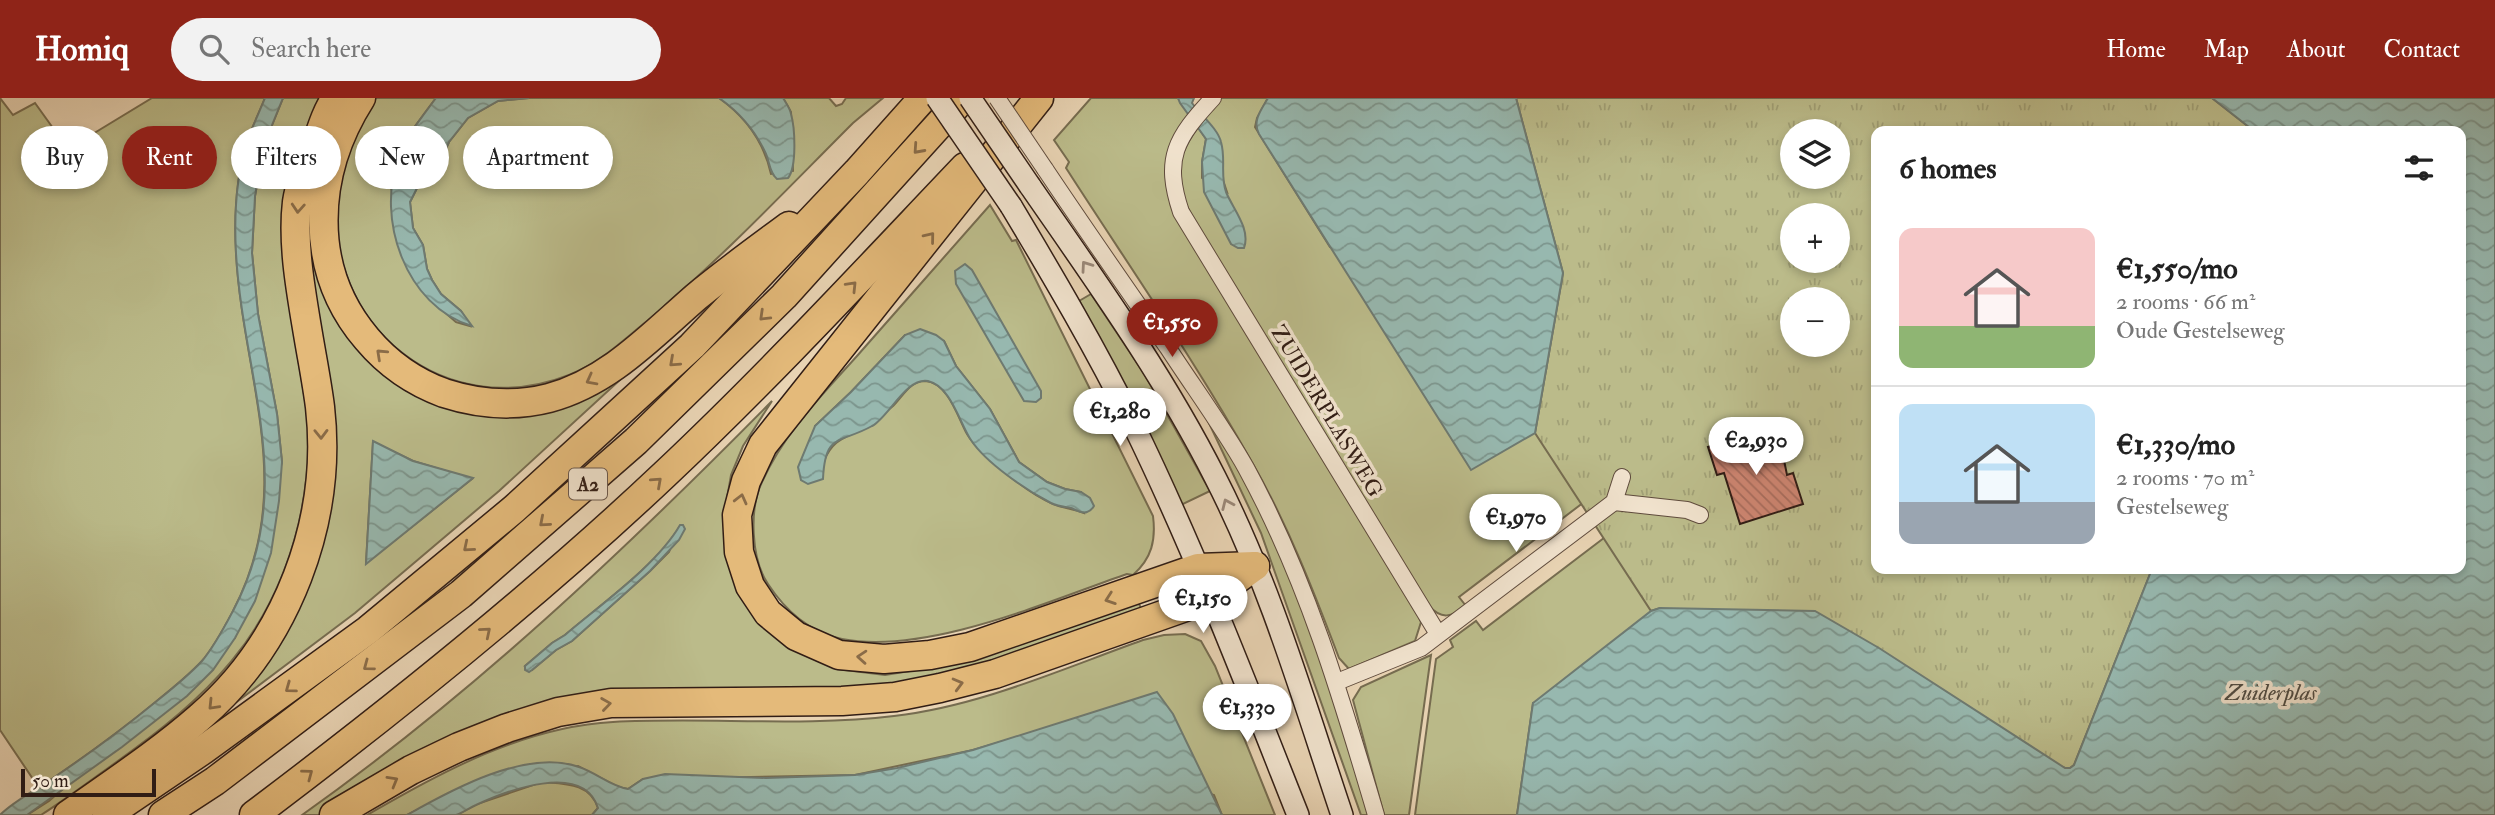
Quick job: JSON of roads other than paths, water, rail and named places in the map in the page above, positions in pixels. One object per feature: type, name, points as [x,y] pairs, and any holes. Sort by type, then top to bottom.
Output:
[{"type":"highway","points":[[68,815],[202,716],[232,685],[260,649],[284,610],[305,559],[317,505],[321,422],[302,297],[297,242],[297,201],[308,163],[336,98]]},
{"type":"highway","name":"A2","points":[[361,98],[350,116],[330,169],[323,200],[323,231],[328,266],[338,297],[350,320],[376,351],[401,372],[430,388],[487,403],[516,404],[549,398],[577,388],[601,375],[651,339],[696,298],[857,172]]},
{"type":"highway","name":"A2","points":[[107,815],[204,750],[368,630],[513,509],[692,346],[857,172],[923,98]]},
{"type":"highway","name":"A2","points":[[163,815],[215,781],[452,601],[636,441],[784,296],[963,98]]},
{"type":"highway","name":"A2","points":[[254,815],[467,648],[666,474],[811,328],[1030,98]]},
{"type":"highway","points":[[1038,98],[763,445],[746,481],[737,515],[739,552],[750,586],[768,613],[796,636],[838,655],[884,659],[930,655],[970,647],[1198,569],[1255,566]]},
{"type":"highway","points":[[334,815],[411,770],[459,747],[558,712],[611,703],[842,701],[895,697],[995,674],[1211,598],[1255,566]]},
{"type":"main road","points":[[937,98],[1011,206],[1074,312],[1132,422],[1211,598],[1298,815]]},
{"type":"main road","points":[[970,98],[1160,379],[1216,479],[1255,566],[1342,815]]},
{"type":"street","points":[[997,98],[1209,409],[1245,468],[1283,543],[1309,603],[1337,682],[1376,815]]},
{"type":"street","name":"ZUIDERPLASWEG","points":[[1209,103],[1177,145],[1172,168],[1174,190],[1181,212],[1438,634]]},
{"type":"street","points":[[1337,682],[1421,648],[1614,502],[1622,477]]},
{"type":"street","points":[[1614,502],[1687,510],[1700,515]]},
{"type":"water","points":[[265,98],[283,98],[272,126],[253,126]]},
{"type":"water","points":[[436,98],[529,98],[498,101],[468,118],[449,142],[449,126],[417,126]]},
{"type":"water","points":[[719,98],[783,98],[790,112],[794,138],[793,165],[788,178],[777,179],[774,176],[766,154],[752,130]]},
{"type":"water","points":[[1178,98],[1194,98],[1192,103],[1219,137],[1224,186],[1243,226],[1246,241],[1244,248],[1231,244],[1204,192],[1202,162],[1206,139]]},
{"type":"water","points":[[1268,98],[1516,98],[1563,273],[1535,433],[1471,470],[1259,134],[1257,120]]},
{"type":"water","name":"Zuiderplas","points":[[2212,98],[2495,98],[2495,815],[1517,815],[1533,703],[1651,611],[1660,608],[1815,611],[1879,648],[2065,768],[2070,768],[2074,765],[2150,574],[2466,574],[2466,126],[2248,126]]},
{"type":"water","points":[[238,189],[256,189],[252,253],[258,314],[277,414],[282,462],[271,553],[255,601],[235,638],[213,670],[187,696],[122,747],[27,815],[0,815],[108,739],[197,666],[211,650],[226,624],[252,565],[262,521],[265,477],[262,433],[241,300],[236,253]]},
{"type":"water","points":[[392,189],[416,189],[410,202],[413,228],[423,245],[427,269],[441,294],[461,311],[472,326],[449,316],[429,300],[414,280],[402,257],[394,232]]},
{"type":"water","points":[[965,264],[972,270],[1041,391],[1041,398],[1036,402],[1024,401],[956,284],[955,271]]},
{"type":"water","points":[[920,329],[944,341],[956,366],[990,409],[1019,462],[1047,482],[1081,492],[1090,498],[1094,506],[1091,510],[1083,512],[1053,504],[1007,475],[986,458],[971,440],[943,390],[928,381],[912,385],[872,426],[831,446],[824,464],[823,479],[808,484],[801,480],[798,467],[815,426],[905,335]]},
{"type":"water","points":[[373,441],[413,461],[473,478],[366,564]]},
{"type":"water","points":[[680,525],[685,529],[679,540],[650,571],[572,641],[529,672],[525,670],[525,666],[643,569]]},
{"type":"water","points":[[1157,692],[1173,714],[1222,815],[592,815],[598,808],[590,794],[577,786],[561,783],[524,787],[456,815],[407,815],[490,774],[536,763],[579,767],[628,789],[643,779],[665,774],[766,778],[855,775],[973,750]]}]
